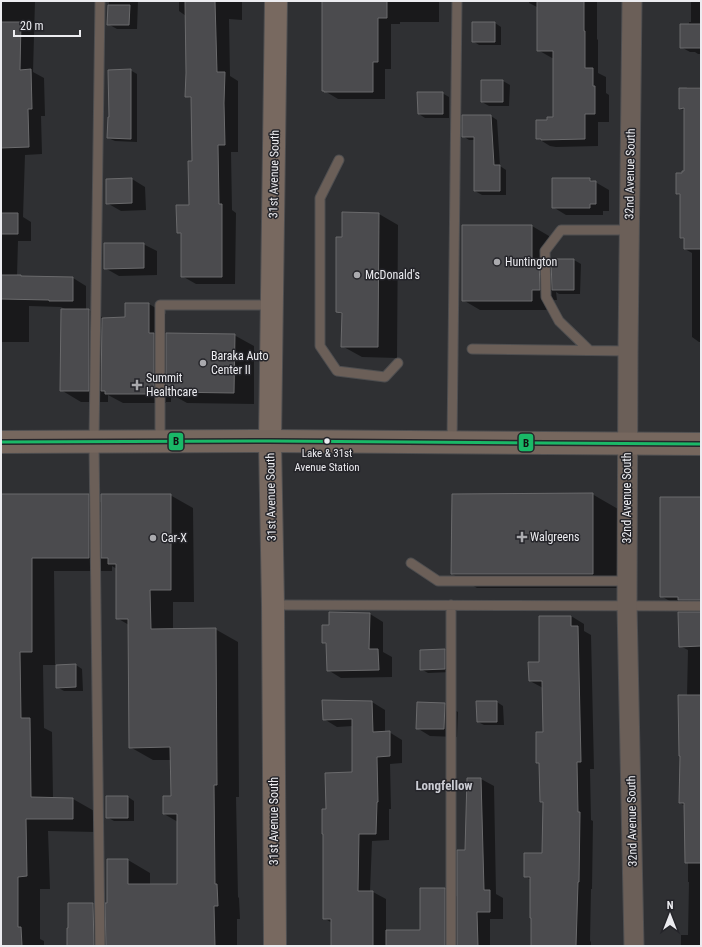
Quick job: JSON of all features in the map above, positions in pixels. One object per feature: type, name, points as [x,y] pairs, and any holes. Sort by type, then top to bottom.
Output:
[{"type":"main road","points":[[1,442],[270,441],[701,444]]},
{"type":"street","name":"31st Avenue South","points":[[275,946],[273,605],[270,441],[276,1]]},
{"type":"street","name":"32nd Avenue South","points":[[632,1],[627,605],[634,946]]},
{"type":"lane","points":[[100,1],[94,442],[100,946]]},
{"type":"lane","points":[[452,443],[457,1]]},
{"type":"lane","points":[[340,160],[320,198],[320,346],[337,371],[385,377],[398,363]]},
{"type":"lane","points":[[589,350],[559,322],[546,297],[545,251],[561,230],[629,230]]},
{"type":"lane","points":[[160,442],[160,305],[272,305]]},
{"type":"lane","points":[[472,349],[628,351]]},
{"type":"lane","points":[[411,563],[438,581],[627,581]]},
{"type":"lane","points":[[273,605],[701,606]]},
{"type":"lane","points":[[451,605],[451,946]]},
{"type":"building","points":[[185,1],[215,1],[217,72],[225,72],[225,145],[218,145],[219,204],[222,204],[222,277],[181,277],[181,233],[177,233],[176,205],[189,205],[188,161],[192,161],[191,97],[185,97]]},
{"type":"building","points":[[322,1],[387,1],[387,18],[378,18],[378,62],[373,62],[373,92],[322,91]]},
{"type":"building","points":[[537,1],[584,1],[585,68],[593,68],[593,86],[595,86],[595,114],[585,114],[585,139],[536,139],[536,120],[547,120],[547,117],[553,117],[553,51],[537,51]]},
{"type":"building","points":[[108,5],[130,5],[129,25],[107,25]]},
{"type":"building","points":[[1,22],[21,22],[20,70],[31,69],[32,109],[28,109],[29,147],[1,148]]},
{"type":"building","points":[[472,22],[495,22],[495,42],[472,42]]},
{"type":"building","points":[[680,24],[701,24],[701,48],[680,48]]},
{"type":"building","points":[[131,69],[131,139],[107,138],[109,117],[108,70]]},
{"type":"building","points":[[481,80],[503,80],[503,102],[481,102]]},
{"type":"building","points":[[679,88],[701,88],[701,249],[684,249],[684,238],[680,238],[680,194],[676,194],[676,173],[682,173],[682,171],[684,171],[684,108],[679,109]]},
{"type":"building","points":[[417,92],[443,92],[443,114],[418,114]]},
{"type":"building","points":[[462,115],[491,115],[494,165],[500,165],[500,191],[474,191],[474,137],[462,137]]},
{"type":"building","points":[[132,178],[132,203],[106,204],[106,179]]},
{"type":"building","points":[[552,178],[590,178],[590,181],[596,181],[596,204],[590,204],[590,208],[552,208]]},
{"type":"building","name":"McDonald's","points":[[342,212],[379,213],[378,347],[341,347],[342,313],[336,312],[336,237],[342,237]]},
{"type":"building","points":[[1,213],[18,213],[18,234],[1,234]]},
{"type":"building","name":"Huntington","points":[[462,225],[532,225],[532,259],[539,259],[540,290],[532,290],[532,301],[462,301]]},
{"type":"building","points":[[104,243],[144,243],[144,268],[104,269]]},
{"type":"building","points":[[551,259],[574,259],[574,290],[552,290]]},
{"type":"building","points":[[1,275],[73,277],[73,301],[1,299]]},
{"type":"building","points":[[125,303],[149,303],[149,333],[154,333],[154,392],[149,392],[149,394],[105,394],[105,391],[101,391],[102,318],[125,317]]},
{"type":"building","points":[[61,309],[89,309],[89,391],[60,391]]},
{"type":"building","name":"Baraka Auto Center II","points":[[166,333],[235,334],[234,393],[166,392]]},
{"type":"building","name":"Walgreens","points":[[593,493],[593,574],[451,574],[452,494]]},
{"type":"building","points":[[1,494],[89,494],[89,558],[32,558],[32,652],[20,652],[21,718],[30,718],[31,797],[73,798],[73,819],[26,819],[27,876],[18,877],[18,927],[21,927],[22,946],[1,946]]},
{"type":"building","points":[[101,494],[171,494],[171,590],[150,590],[151,629],[216,628],[217,785],[214,785],[215,884],[217,884],[218,906],[214,906],[215,946],[106,946],[105,903],[107,903],[107,859],[128,859],[128,884],[177,884],[177,814],[163,814],[163,796],[171,796],[170,747],[129,748],[128,619],[116,619],[116,564],[108,564],[108,558],[101,558]]},
{"type":"building","points":[[660,497],[701,497],[701,600],[678,600],[678,597],[660,597]]},
{"type":"building","points":[[329,612],[370,613],[369,649],[378,649],[379,670],[327,671],[326,643],[322,643],[322,625],[329,625]]},
{"type":"building","points":[[678,612],[701,612],[701,646],[679,647]]},
{"type":"building","points":[[539,616],[571,616],[571,626],[578,626],[581,762],[577,762],[578,812],[580,812],[576,946],[531,946],[530,877],[524,877],[524,853],[542,853],[543,802],[540,802],[539,763],[536,763],[536,732],[543,732],[542,681],[529,681],[528,662],[539,662]]},
{"type":"building","points":[[445,649],[445,669],[420,670],[420,650]]},
{"type":"building","points":[[76,664],[76,687],[56,688],[56,665]]},
{"type":"building","points":[[678,695],[701,695],[701,863],[685,863],[684,803],[679,803],[680,756]]},
{"type":"building","points":[[322,700],[372,701],[373,732],[390,731],[390,756],[377,757],[378,802],[376,834],[359,834],[358,891],[373,891],[373,946],[331,946],[331,919],[323,919],[322,809],[326,809],[325,773],[352,772],[352,719],[323,720]]},
{"type":"building","points":[[476,701],[497,701],[497,722],[477,722]]},
{"type":"building","points":[[417,702],[445,703],[444,729],[416,729]]},
{"type":"building","points":[[467,778],[481,778],[484,890],[490,890],[490,912],[477,912],[478,946],[457,946],[457,850],[465,850]]},
{"type":"building","points":[[106,796],[128,796],[128,818],[106,818]]},
{"type":"building","points":[[420,888],[445,888],[445,946],[386,946],[386,930],[420,930]]},
{"type":"building","points":[[68,903],[93,903],[94,946],[67,946]]},
{"type":"transit line","name":"B","points":[[1,442],[270,441],[701,444]]},
{"type":"place","name":"Huntington","points":[[497,262]]},
{"type":"place","name":"McDonald's","points":[[357,275]]},
{"type":"place","name":"Baraka Auto Center II","points":[[203,363]]},
{"type":"place","name":"Summit Healthcare","points":[[137,385]]},
{"type":"place","name":"Lake & 31st Avenue Station","points":[[327,441]]},
{"type":"place","name":"Walgreens","points":[[522,537]]},
{"type":"place","name":"Car-X","points":[[153,538]]},
{"type":"district","name":"Longfellow","points":[[444,785]]}]
